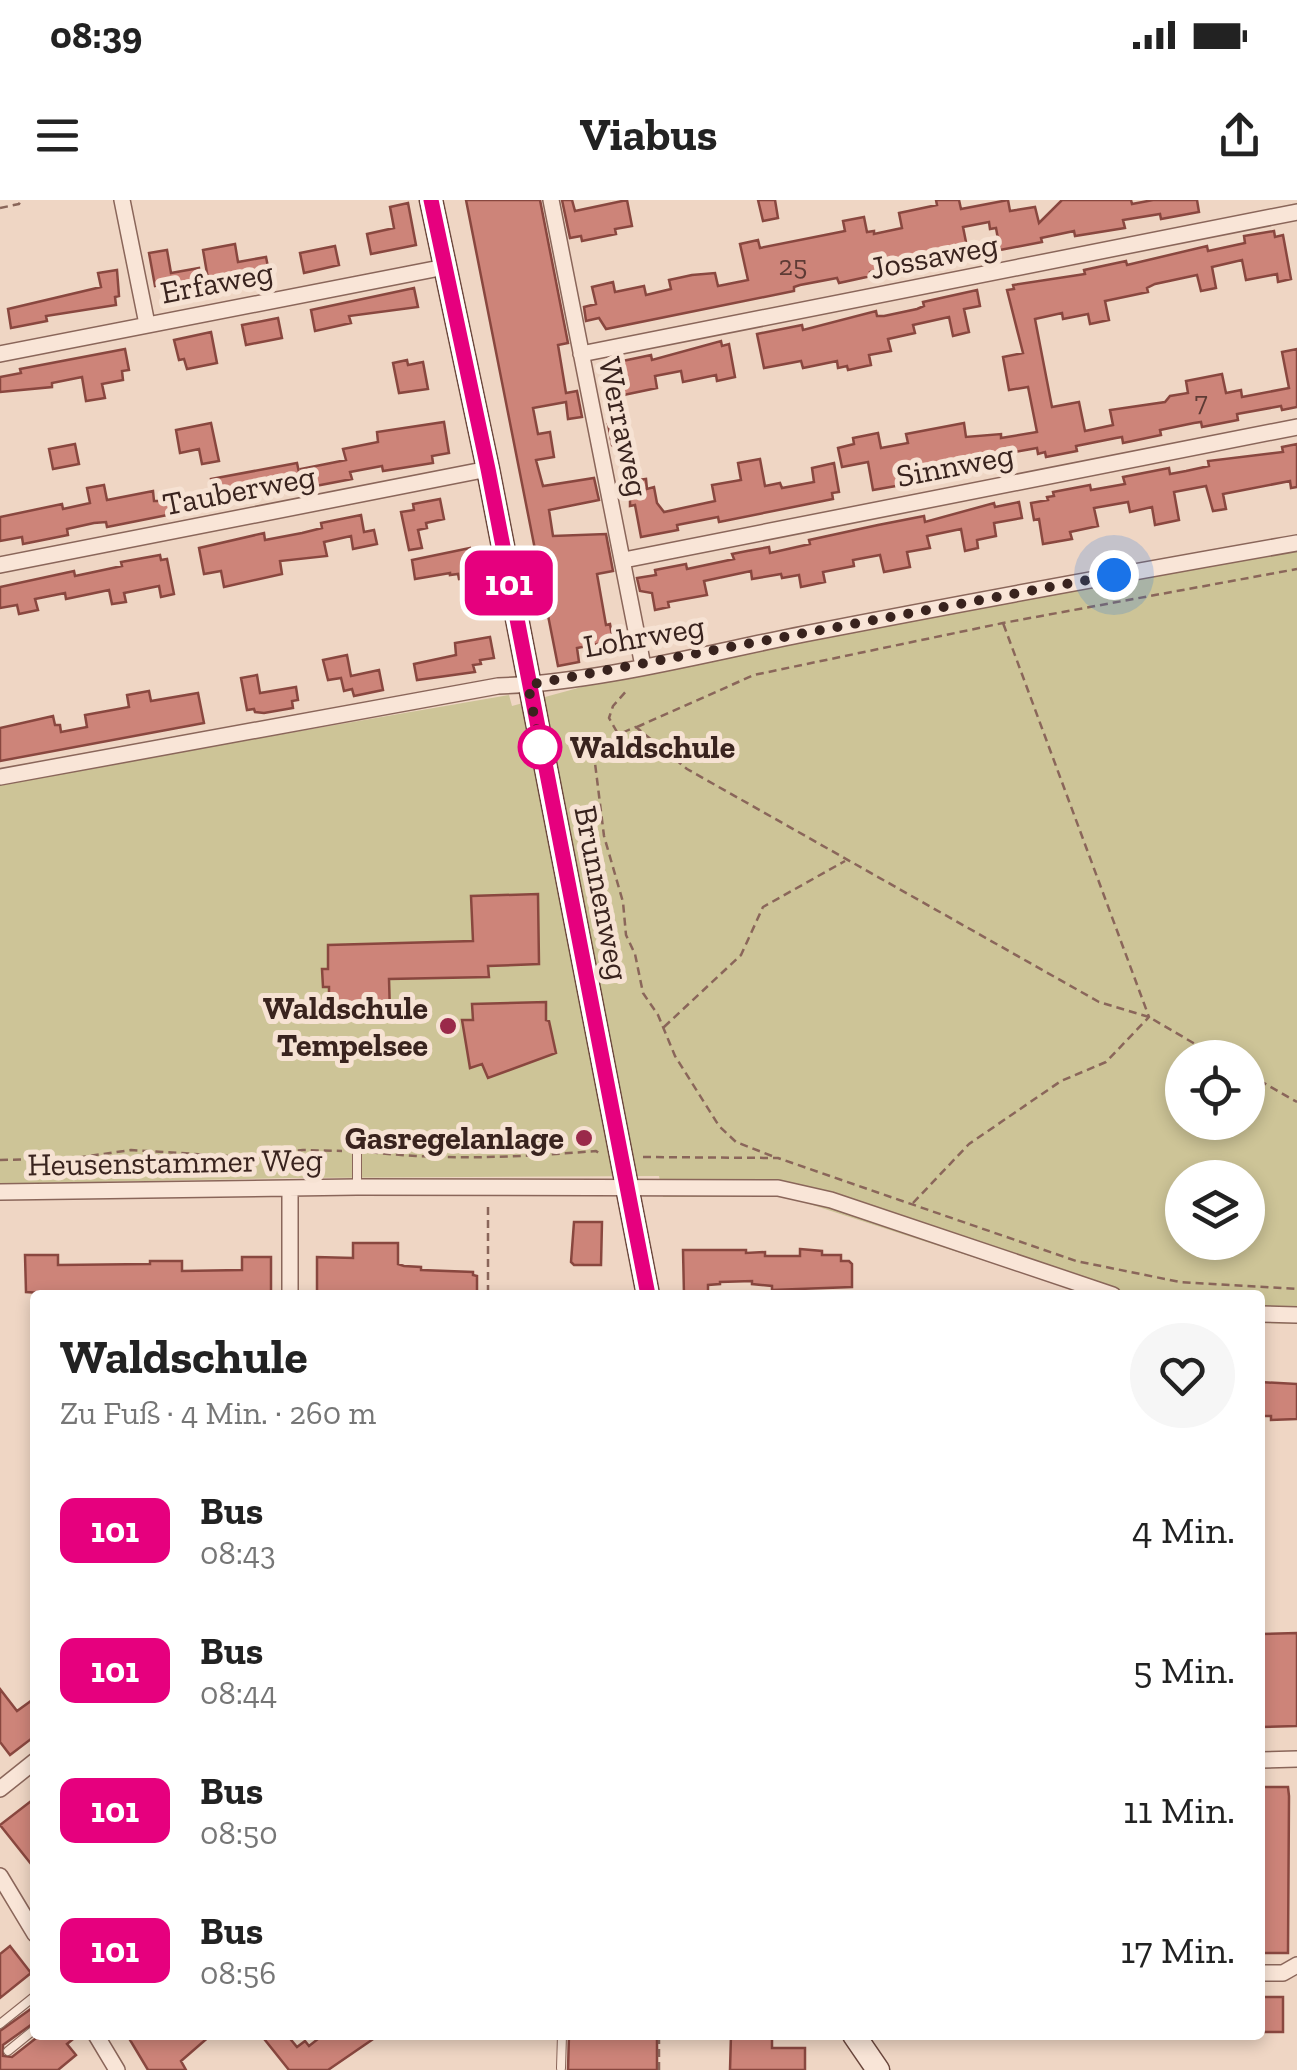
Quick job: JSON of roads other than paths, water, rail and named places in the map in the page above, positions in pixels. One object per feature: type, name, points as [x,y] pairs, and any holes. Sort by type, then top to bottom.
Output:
[{"type":"street","points":[[122,200],[147,324]]},
{"type":"street","name":"Brunnenweg","points":[[431,200],[488,469],[647,1290]]},
{"type":"street","name":"Werraweg","points":[[551,200],[642,666]]},
{"type":"street","name":"Jossaweg","points":[[581,354],[1297,212]]},
{"type":"street","name":"Erfaweg","points":[[0,354],[445,267]]},
{"type":"street","name":"Sinnweg","points":[[624,560],[1297,427]]},
{"type":"street","name":"Tauberweg","points":[[0,564],[488,469]]},
{"type":"street","name":"Lohrweg","points":[[0,778],[498,686],[528,685],[642,666],[1041,588],[1297,543]]},
{"type":"street","name":"Heusenstammer Weg","points":[[0,1192],[488,1186],[740,1186],[795,1190],[1099,1290]]},
{"type":"street","points":[[290,1188],[290,1290]]},
{"type":"street","points":[[1265,1314],[1297,1315]]},
{"type":"street","points":[[1265,1760],[1297,1759]]},
{"type":"street","points":[[0,1789],[30,1766]]},
{"type":"street","points":[[0,1876],[30,1926]]},
{"type":"street","points":[[1265,1973],[1284,1973],[1297,1965]]},
{"type":"street","points":[[101,2040],[111,2068]]},
{"type":"street","points":[[857,2040],[878,2070]]},
{"type":"lane","points":[[357,1152],[357,1187]]},
{"type":"lane","points":[[0,2024],[30,2000]]},
{"type":"lane","points":[[8,2051],[30,2033]]},
{"type":"lane","points":[[561,2068],[562,2040]]},
{"type":"place","name":"Waldschule","points":[[540,747]]},
{"type":"place","name":"Waldschule Tempelsee","points":[[448,1026]]},
{"type":"place","name":"Gasregelanlage","points":[[584,1138]]}]
